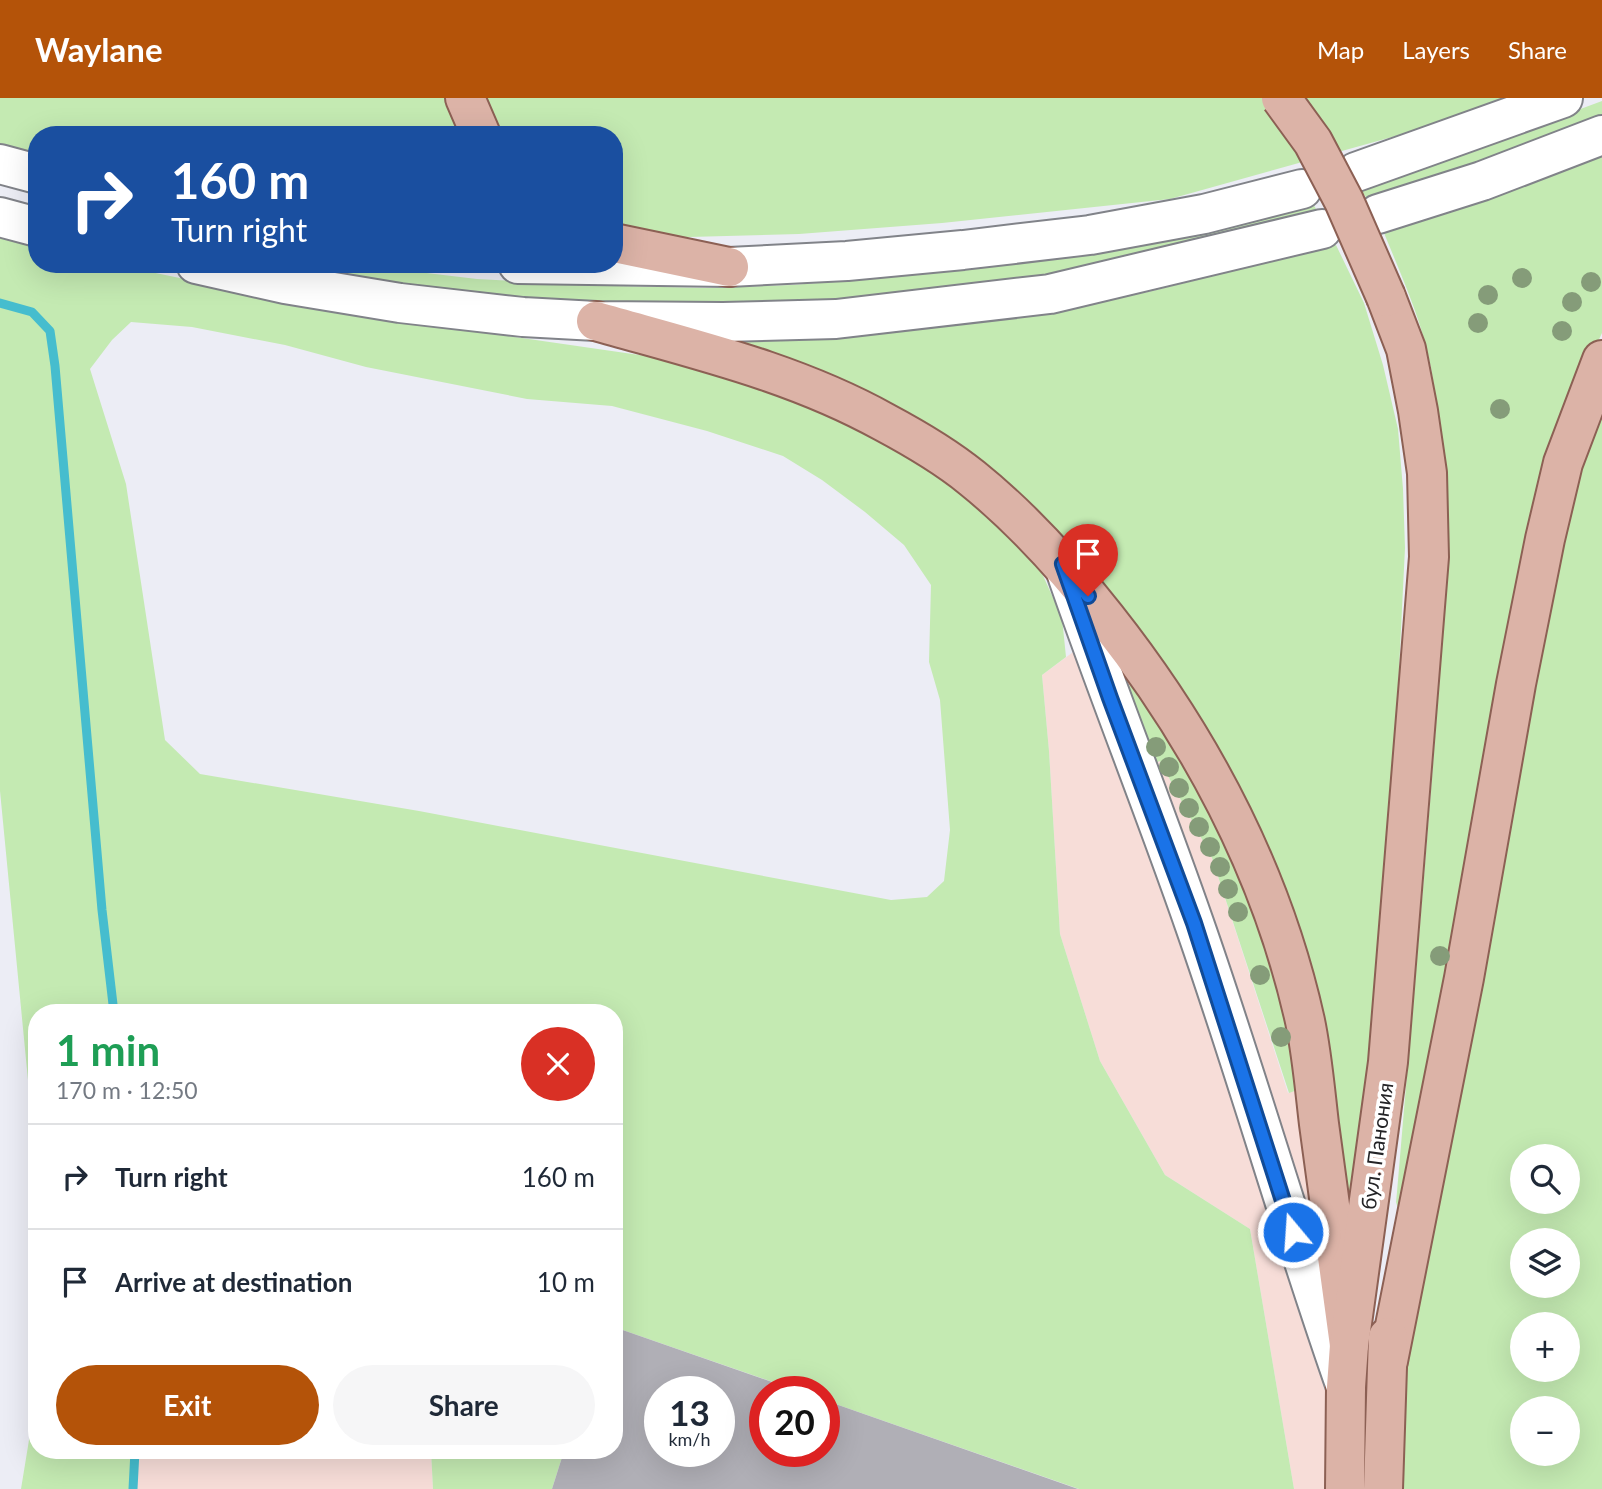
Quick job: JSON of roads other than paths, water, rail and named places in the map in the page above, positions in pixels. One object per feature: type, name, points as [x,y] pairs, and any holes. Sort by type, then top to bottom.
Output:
[{"type":"main road","points":[[465,98],[477,126]]},
{"type":"main road","points":[[1281,98],[1313,142],[1344,201],[1386,297],[1406,349],[1427,473],[1429,557],[1388,1062]]},
{"type":"main road","points":[[623,245],[729,267]]},
{"type":"main road","points":[[596,321],[788,378],[886,422],[969,475],[1024,523],[1063,564],[1119,634],[1165,698],[1212,775],[1249,848],[1281,933],[1305,1022],[1349,1345]]},
{"type":"main road","points":[[1388,1361],[1464,978],[1545,539],[1563,463],[1602,360]]},
{"type":"main road","name":"бул. Панония","points":[[1345,1489],[1349,1345],[1388,1062]]},
{"type":"main road","name":"бул. Панония","points":[[1383,1489],[1388,1361],[1388,1062]]},
{"type":"street","points":[[1356,172],[1563,98]]},
{"type":"street","points":[[1378,214],[1482,181],[1602,135]]},
{"type":"street","points":[[0,164],[28,172]]},
{"type":"street","points":[[623,265],[729,267],[847,261],[1090,235],[1204,214],[1302,189]]},
{"type":"street","points":[[0,217],[28,225]]},
{"type":"street","points":[[236,273],[400,303],[523,317],[596,321],[723,322],[836,319],[1050,294],[1322,229]]},
{"type":"street","points":[[1063,564],[1194,923],[1346,1387]]},
{"type":"waterway","points":[[0,303],[32,312],[50,331],[102,910],[113,1004]]},
{"type":"waterway","points":[[133,1489],[135,1459]]}]
